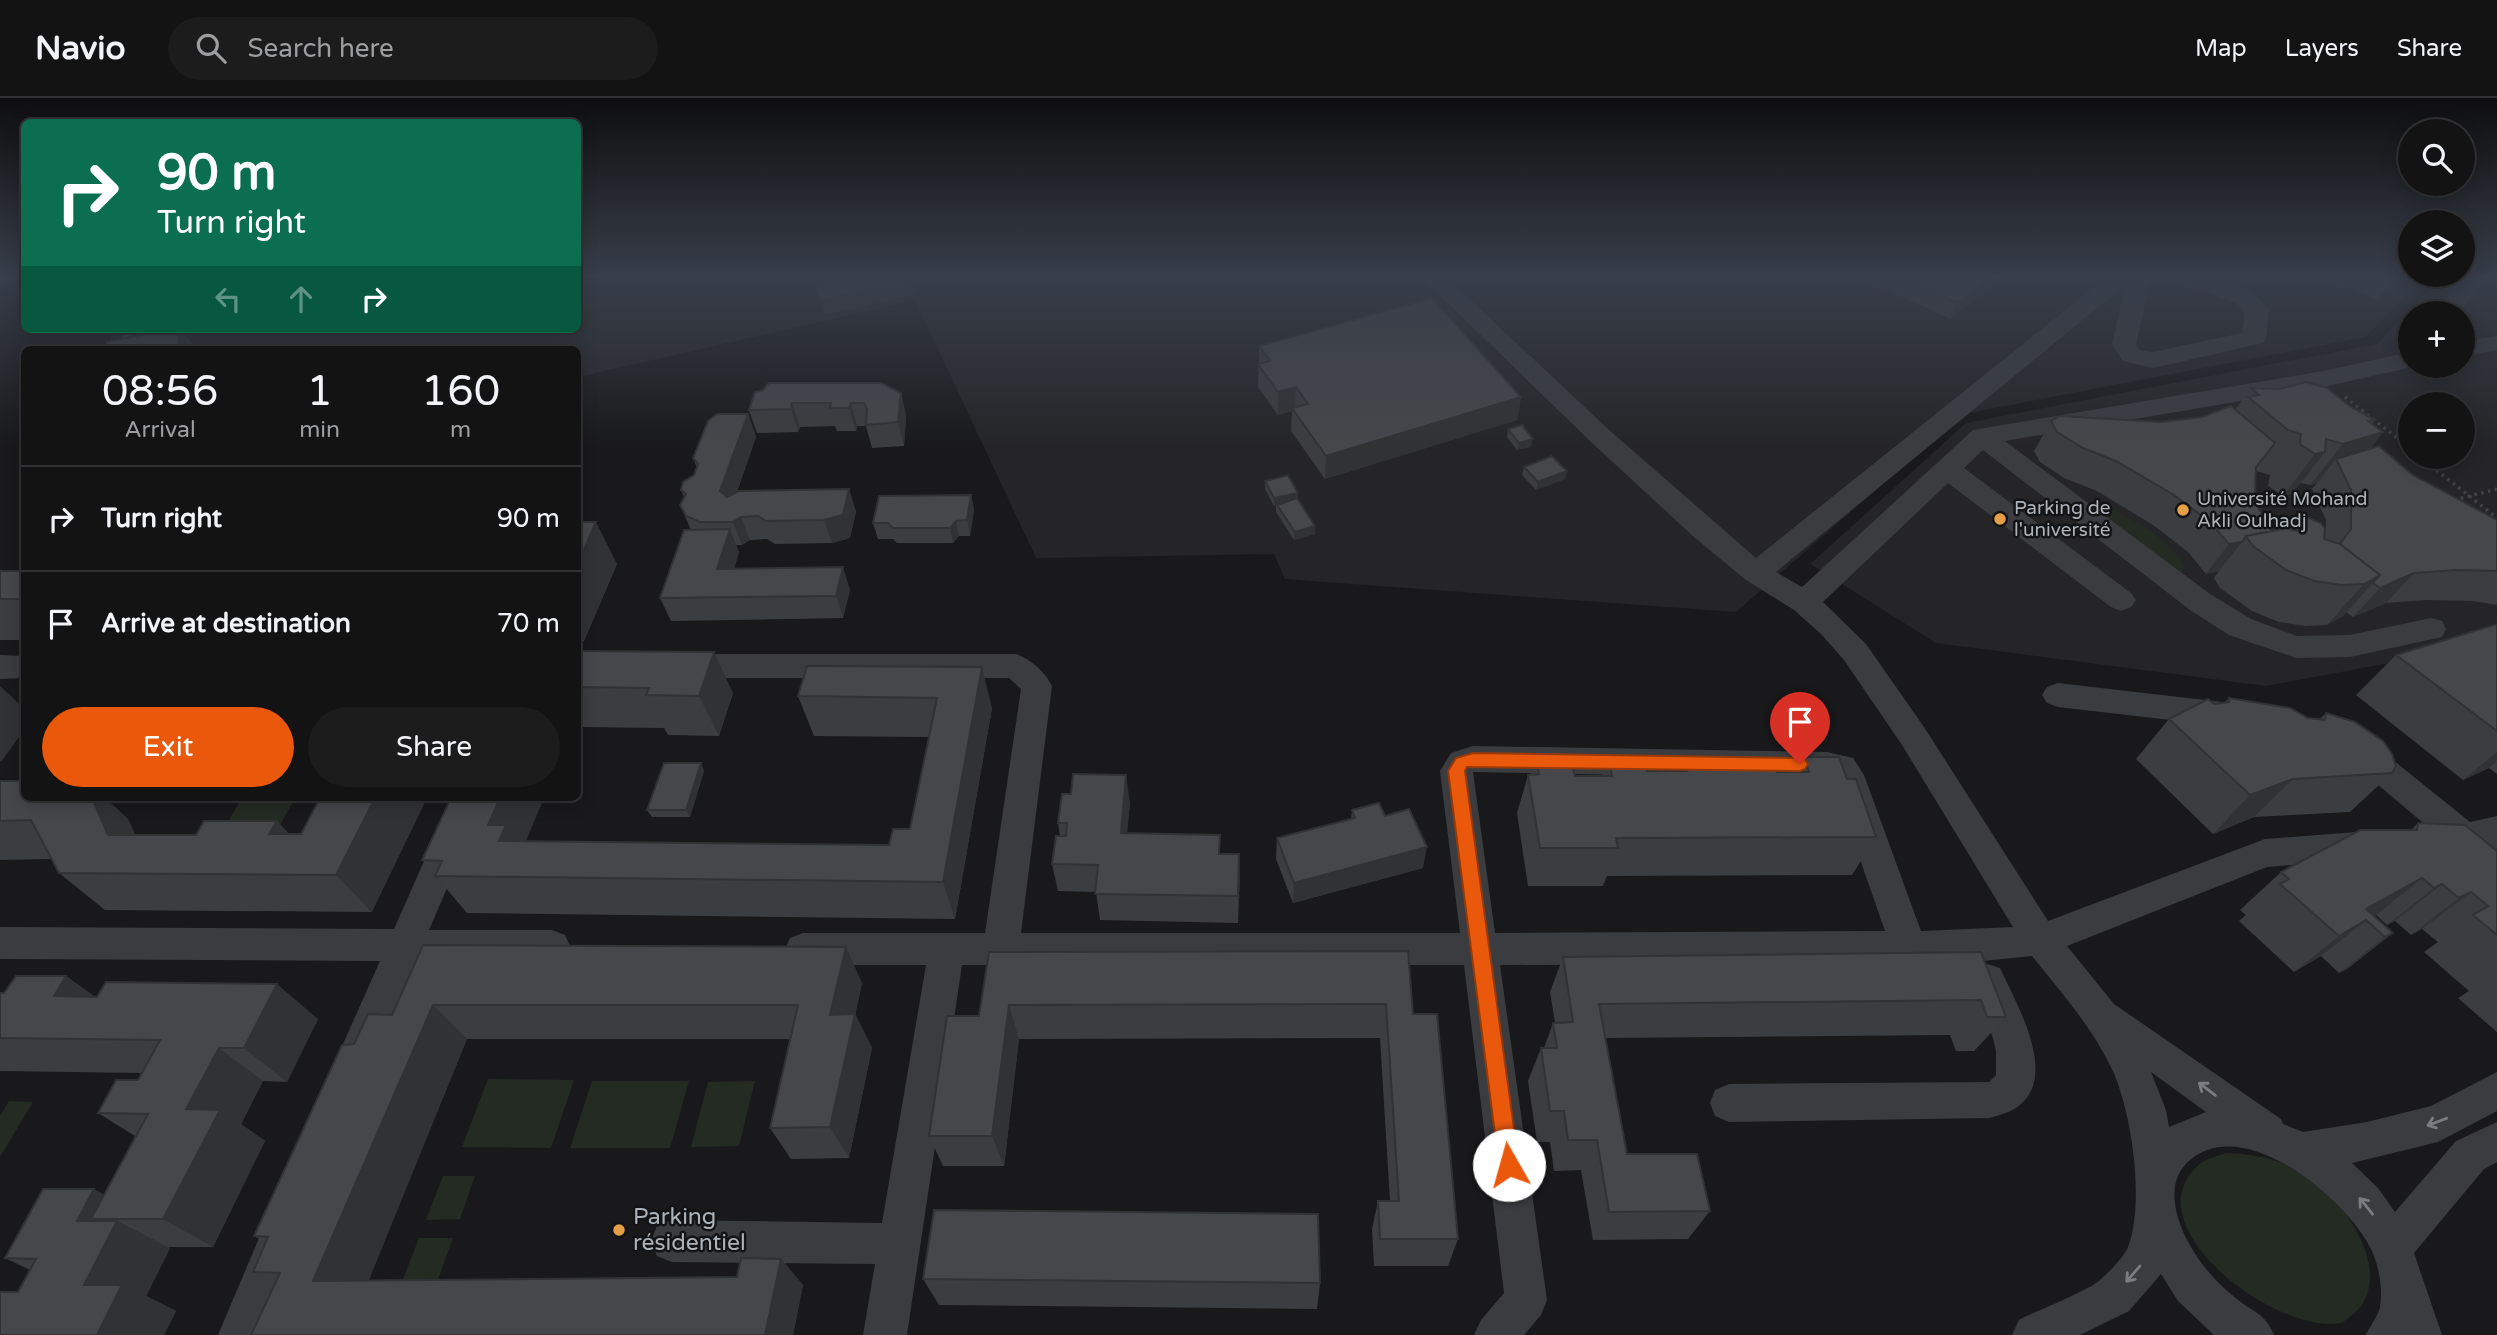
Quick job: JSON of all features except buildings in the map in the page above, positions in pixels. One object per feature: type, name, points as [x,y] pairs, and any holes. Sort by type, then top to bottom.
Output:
[{"type":"street","points":[[1492,333],[1599,435],[1756,573],[1804,603],[1832,626],[1855,652],[1913,736],[2040,940],[2099,1012],[2128,1061],[2147,1110],[2155,1197],[2165,1244],[2186,1278],[2214,1308],[2249,1335]]},
{"type":"street","points":[[1756,573],[2052,333]]},
{"type":"street","points":[[2127,333],[2124,345],[2132,356],[2153,360],[2254,338],[2255,333]]},
{"type":"street","points":[[2475,347],[2497,343]]},
{"type":"street","points":[[1804,603],[1982,436],[2323,379],[2398,361]]},
{"type":"street","points":[[1982,436],[2200,602],[2240,627],[2296,647],[2350,646],[2431,629]]},
{"type":"street","points":[[1947,470],[2121,600]]},
{"type":"street","points":[[646,666],[1016,666],[1037,686],[1001,949]]},
{"type":"street","points":[[0,667],[21,667]]},
{"type":"street","points":[[2058,695],[2256,718]]},
{"type":"street","points":[[2333,738],[2357,749],[2497,864]]},
{"type":"street","points":[[1496,1335],[1526,1300],[1456,771],[1462,762],[1473,759],[1813,764],[1842,767],[1909,947]]},
{"type":"street","points":[[345,1083],[468,801]]},
{"type":"street","points":[[765,948],[946,950],[1973,946],[2040,940],[2265,853],[2464,837],[2497,830]]},
{"type":"street","points":[[0,943],[584,946]]},
{"type":"street","points":[[1728,1103],[1990,1100],[2009,1091],[2017,1075],[2017,1053],[1973,946]]},
{"type":"street","points":[[885,1335],[946,950]]},
{"type":"street","points":[[2099,1012],[2339,1177],[2356,1193],[2383,1228],[2395,1256],[2420,1335]]},
{"type":"street","points":[[2034,1335],[2114,1296],[2146,1259],[2161,1163],[2173,1148],[2189,1136],[2209,1130],[2232,1129],[2257,1133],[2292,1147],[2367,1141],[2438,1123],[2497,1090]]},
{"type":"street","points":[[2395,1256],[2470,1155],[2497,1141]]},
{"type":"street","points":[[240,1335],[293,1209]]},
{"type":"street","points":[[672,1241],[899,1244]]},
{"type":"street","points":[[2388,1335],[2401,1311],[2403,1289],[2395,1256]]},
{"type":"path","points":[[2323,379],[2398,438]]},
{"type":"path","points":[[2435,469],[2497,518]]},
{"type":"path","points":[[2447,502],[2497,489]]},
{"type":"shaded area","points":[[112,333],[772,333],[581,376],[581,346],[110,346]]},
{"type":"shaded area","points":[[930,333],[2369,333],[2365,337],[1963,414],[1736,612],[1285,579],[1274,554],[1036,558]]},
{"type":"shaded area","name":"Université Mohand Akli Oulhadj","points":[[2388,333],[2398,333],[2398,378],[2475,378],[2475,333],[2497,333],[2497,643],[2266,686],[1936,643],[1810,564],[1966,423],[2377,344]]},
{"type":"shaded area","points":[[2106,506],[2141,525],[2161,540],[2171,548],[2187,569],[2176,574],[2093,511]]},
{"type":"shaded area","points":[[240,801],[293,801],[271,841],[217,840]]},
{"type":"shaded area","points":[[488,1079],[574,1080],[551,1148],[462,1147]]},
{"type":"shaded area","points":[[592,1081],[689,1081],[670,1148],[570,1148]]},
{"type":"shaded area","points":[[755,1081],[739,1146],[691,1147],[708,1082]]},
{"type":"shaded area","points":[[9,1101],[33,1102],[0,1157],[0,1116]]},
{"type":"shaded area","points":[[2226,1153],[2266,1158],[2288,1166],[2324,1190],[2336,1202],[2360,1238],[2370,1269],[2365,1299],[2356,1312],[2341,1323],[2313,1322],[2280,1311],[2248,1293],[2218,1270],[2195,1243],[2182,1215],[2183,1187],[2201,1163]]},
{"type":"shaded area","points":[[443,1176],[475,1176],[460,1219],[426,1220]]},
{"type":"shaded area","points":[[419,1238],[453,1238],[435,1288],[400,1287]]},
{"type":"place","name":"Université Mohand Akli Oulhadj","points":[[2183,510]]},
{"type":"place","name":"Parking de l'université","points":[[2000,519]]},
{"type":"place","name":"Parking résidentiel","points":[[619,1230]]},
{"type":"route","points":[[1509,1165],[1456,771],[1462,762],[1473,759],[1800,764]]}]
